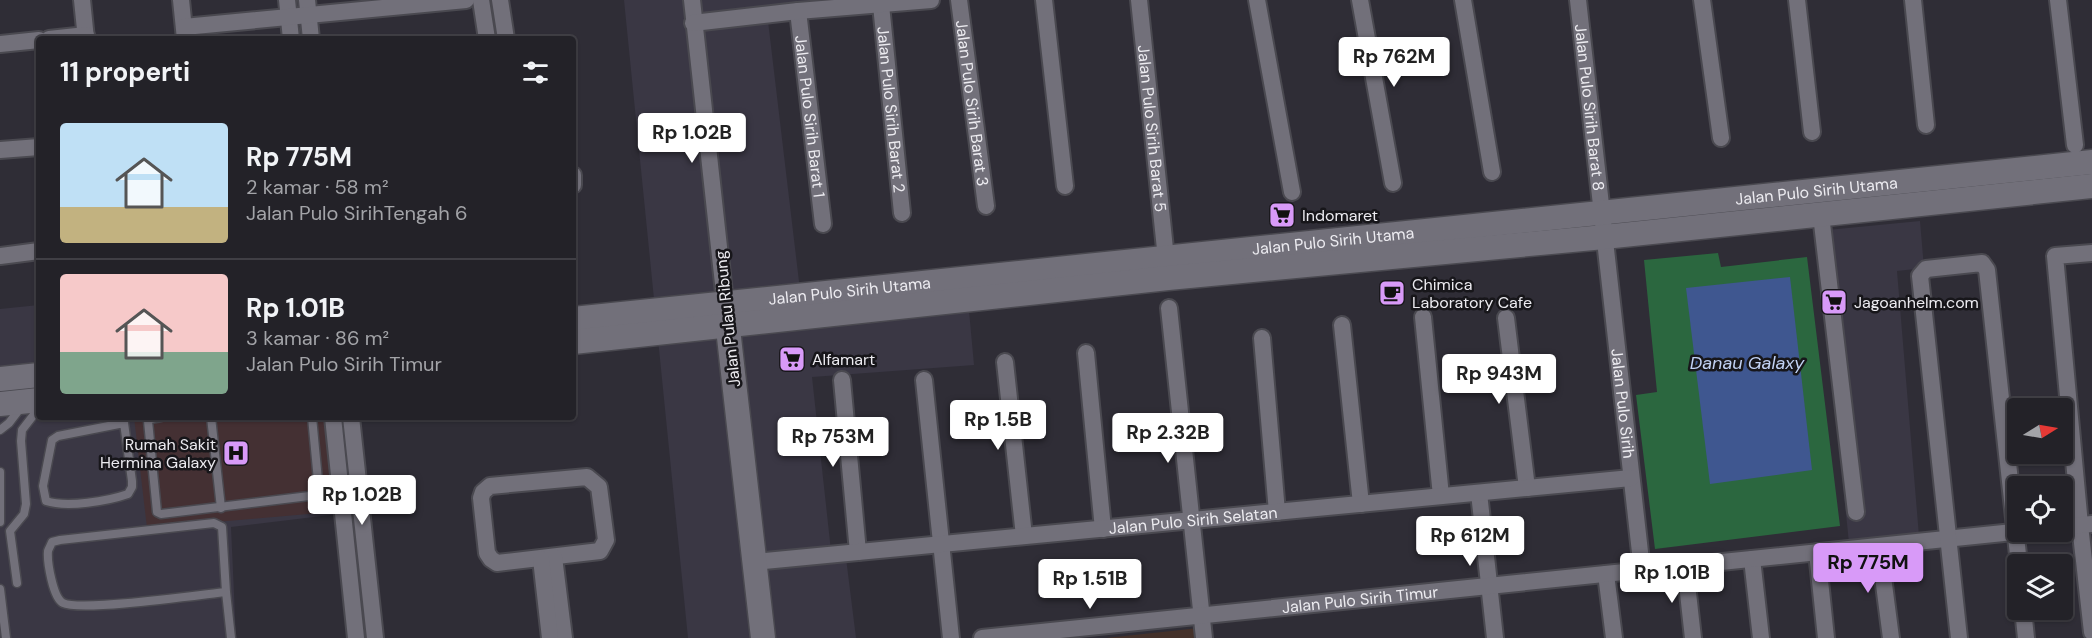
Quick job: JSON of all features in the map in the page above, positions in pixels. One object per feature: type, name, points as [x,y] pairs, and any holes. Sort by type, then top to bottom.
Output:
[{"type":"main road","name":"Jalan Pulo Sirih Utama","points":[[576,341],[654,322],[1167,267],[1603,225],[2092,162]]},
{"type":"main road","name":"Jalan Pulo Sirih Utama","points":[[1603,225],[1821,215],[2092,186]]},
{"type":"main road","name":"Jalan Pulau Ribung","points":[[726,314],[763,638]]},
{"type":"main road","name":"Jalan Pulo Sirih Utama","points":[[576,319],[654,322]]},
{"type":"main road","points":[[0,379],[36,375]]},
{"type":"main road","points":[[0,404],[35,403]]},
{"type":"street","points":[[82,0],[86,36]]},
{"type":"street","points":[[181,0],[185,33],[289,17],[308,8],[466,0]]},
{"type":"street","points":[[287,0],[291,36]]},
{"type":"street","points":[[481,0],[487,36]]},
{"type":"street","points":[[500,0],[506,36]]},
{"type":"street","name":"Jalan Pulau Ribung","points":[[692,0],[726,314]]},
{"type":"street","points":[[693,23],[798,11],[931,0]]},
{"type":"street","name":"Jalan Pulo Sirih Barat 3","points":[[959,0],[986,206]]},
{"type":"street","points":[[1044,0],[1065,186]]},
{"type":"street","name":"Jalan Pulo Sirih Barat 5","points":[[1139,0],[1167,267]]},
{"type":"street","points":[[1257,0],[1292,192]]},
{"type":"street","points":[[1360,0],[1393,183]]},
{"type":"street","points":[[1463,0],[1492,172]]},
{"type":"street","name":"Jalan Pulo Sirih Barat 8","points":[[1578,0],[1603,225]]},
{"type":"street","points":[[1702,0],[1721,138]]},
{"type":"street","points":[[1797,0],[1812,132]]},
{"type":"street","points":[[1913,0],[1926,125]]},
{"type":"street","points":[[2058,0],[2075,145]]},
{"type":"street","name":"Jalan Pulo Sirih Barat 2","points":[[881,5],[902,213]]},
{"type":"street","points":[[308,8],[311,36]]},
{"type":"street","name":"Jalan Pulo Sirih Barat 1","points":[[798,11],[823,224]]},
{"type":"street","points":[[0,45],[36,40]]},
{"type":"street","points":[[0,150],[36,147]]},
{"type":"street","points":[[1821,215],[1856,512]]},
{"type":"street","name":"Jalan Pulo Sirih","points":[[1603,225],[1642,570]]},
{"type":"street","points":[[0,256],[36,251]]},
{"type":"street","points":[[2092,253],[2055,256],[2086,525],[2092,632]]},
{"type":"street","points":[[1959,638],[1920,276],[1926,269],[1982,263],[1987,270],[2012,476]]},
{"type":"street","points":[[1169,308],[1204,638]]},
{"type":"street","points":[[1423,317],[1441,496]]},
{"type":"street","points":[[1506,318],[1527,488]]},
{"type":"street","points":[[1342,325],[1361,504]]},
{"type":"street","points":[[1262,338],[1278,512]]},
{"type":"street","points":[[1086,353],[1103,529]]},
{"type":"street","points":[[1005,362],[1024,536]]},
{"type":"street","points":[[842,380],[858,552]]},
{"type":"street","points":[[924,380],[951,638]]},
{"type":"street","points":[[333,420],[356,638]]},
{"type":"street","points":[[351,420],[375,638]]},
{"type":"street","points":[[587,477],[599,487],[606,540],[600,551],[548,558],[497,563],[491,560],[487,553],[481,498],[483,492],[490,486],[587,477]]},
{"type":"street","name":"Jalan Pulo Sirih Selatan","points":[[754,562],[1632,478]]},
{"type":"street","points":[[1479,493],[1495,638]]},
{"type":"street","name":"Jalan Pulo Sirih Timur","points":[[982,638],[2007,532]]},
{"type":"street","points":[[1879,546],[1891,638]]},
{"type":"street","points":[[1817,552],[1826,638]]},
{"type":"street","points":[[548,558],[550,638]]},
{"type":"street","points":[[548,558],[564,638]]},
{"type":"street","points":[[1752,559],[1761,638]]},
{"type":"street","points":[[1685,566],[1693,638]]},
{"type":"street","points":[[1606,574],[1614,638]]},
{"type":"street","points":[[2024,620],[2026,638]]},
{"type":"lane","points":[[0,430],[35,403]]},
{"type":"lane","points":[[16,583],[10,531],[24,514],[26,504],[21,441],[22,430],[35,403]]},
{"type":"lane","points":[[123,420],[132,481],[128,494],[111,499],[75,503],[46,501],[43,486],[52,440],[58,436],[123,420]]},
{"type":"lane","points":[[149,420],[157,512],[221,508],[342,492]]},
{"type":"lane","points":[[211,420],[221,508]]},
{"type":"lane","points":[[312,420],[319,491],[323,494]]},
{"type":"lane","points":[[0,472],[0,522]]},
{"type":"lane","points":[[226,592],[94,605],[67,604],[60,602],[55,595],[48,552],[52,542],[60,540],[214,523],[222,527],[231,638]]},
{"type":"lane","points":[[0,589],[6,638]]},
{"type":"shaded area","points":[[624,0],[922,0],[768,21],[800,290],[966,278],[974,365],[812,377],[832,560],[846,558],[856,638],[688,638]]},
{"type":"shaded area","points":[[1920,221],[1924,268],[1897,271],[1919,536],[1849,543],[1817,231]]},
{"type":"shaded area","points":[[36,305],[36,420],[333,420],[347,513],[231,527],[236,638],[0,638],[0,309]]},
{"type":"shaded area","name":"Rumah Sakit Hermina Galaxy","points":[[134,420],[328,420],[342,511],[147,528]]},
{"type":"shaded area","points":[[1199,628],[1199,638],[1106,638]]},
{"type":"green space","points":[[1718,253],[1721,267],[1807,257],[1840,526],[1655,549],[1636,395],[1657,392],[1644,260]]},
{"type":"water","name":"Danau Galaxy","points":[[1790,277],[1812,470],[1710,484],[1686,288]]},
{"type":"place","name":"Indomaret","points":[[1282,215]]},
{"type":"place","name":"Chimica Laboratory Cafe","points":[[1392,293]]},
{"type":"place","name":"Jagoanhelm.com","points":[[1834,302]]},
{"type":"place","name":"Alfamart","points":[[792,359]]},
{"type":"place","name":"Rumah Sakit Hermina Galaxy","points":[[236,453]]}]
